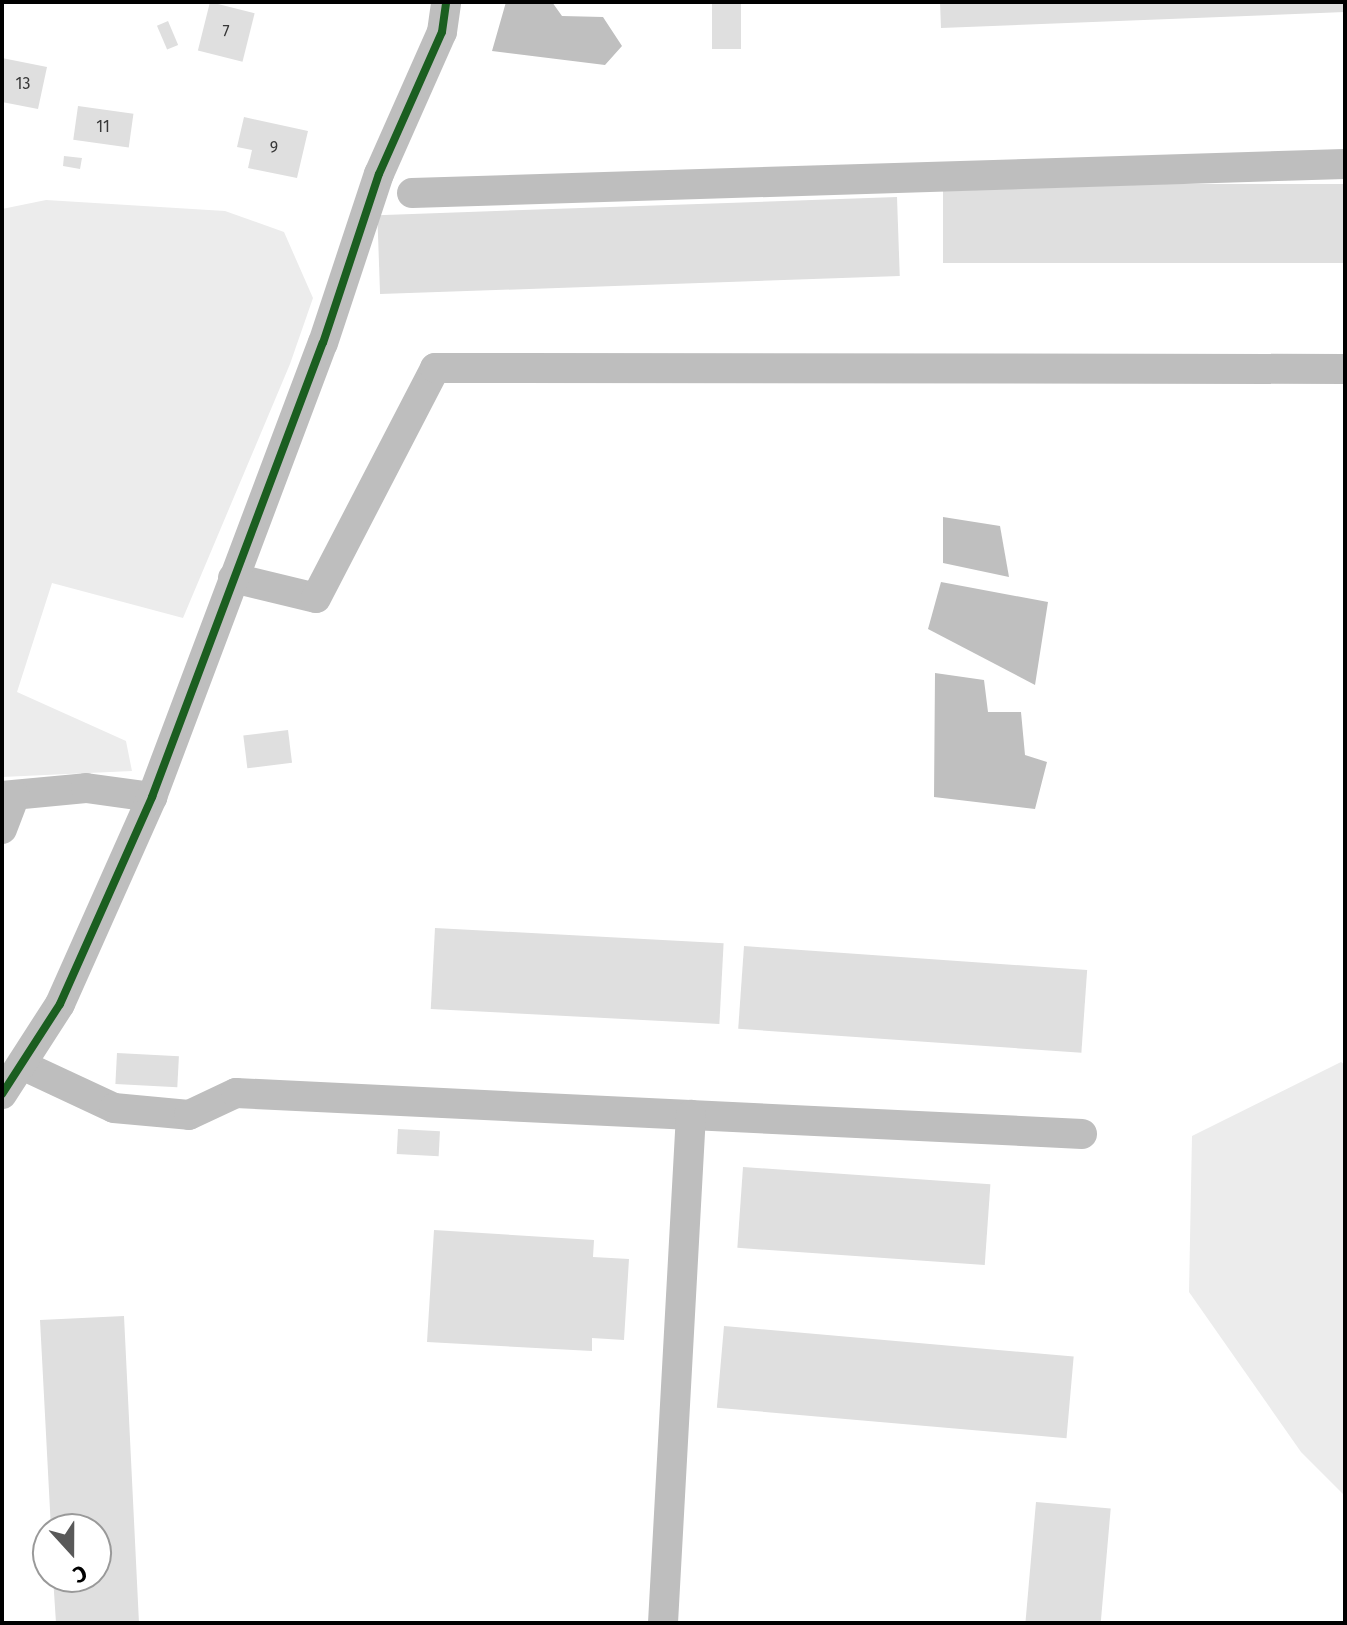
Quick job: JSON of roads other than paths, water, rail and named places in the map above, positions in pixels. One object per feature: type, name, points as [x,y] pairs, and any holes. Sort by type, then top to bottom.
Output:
[{"type":"street","points":[[2,1094],[24,1066],[60,1004],[152,797],[323,343],[379,174],[442,32],[446,2]]},
{"type":"street","points":[[412,193],[1345,164]]},
{"type":"street","points":[[233,578],[316,598],[435,368],[1345,369]]},
{"type":"street","points":[[2,829],[8,795],[86,788],[152,797]]},
{"type":"street","points":[[24,1066],[114,1108],[189,1115],[236,1093],[1082,1134]]},
{"type":"street","points":[[663,1623],[691,1115]]}]
